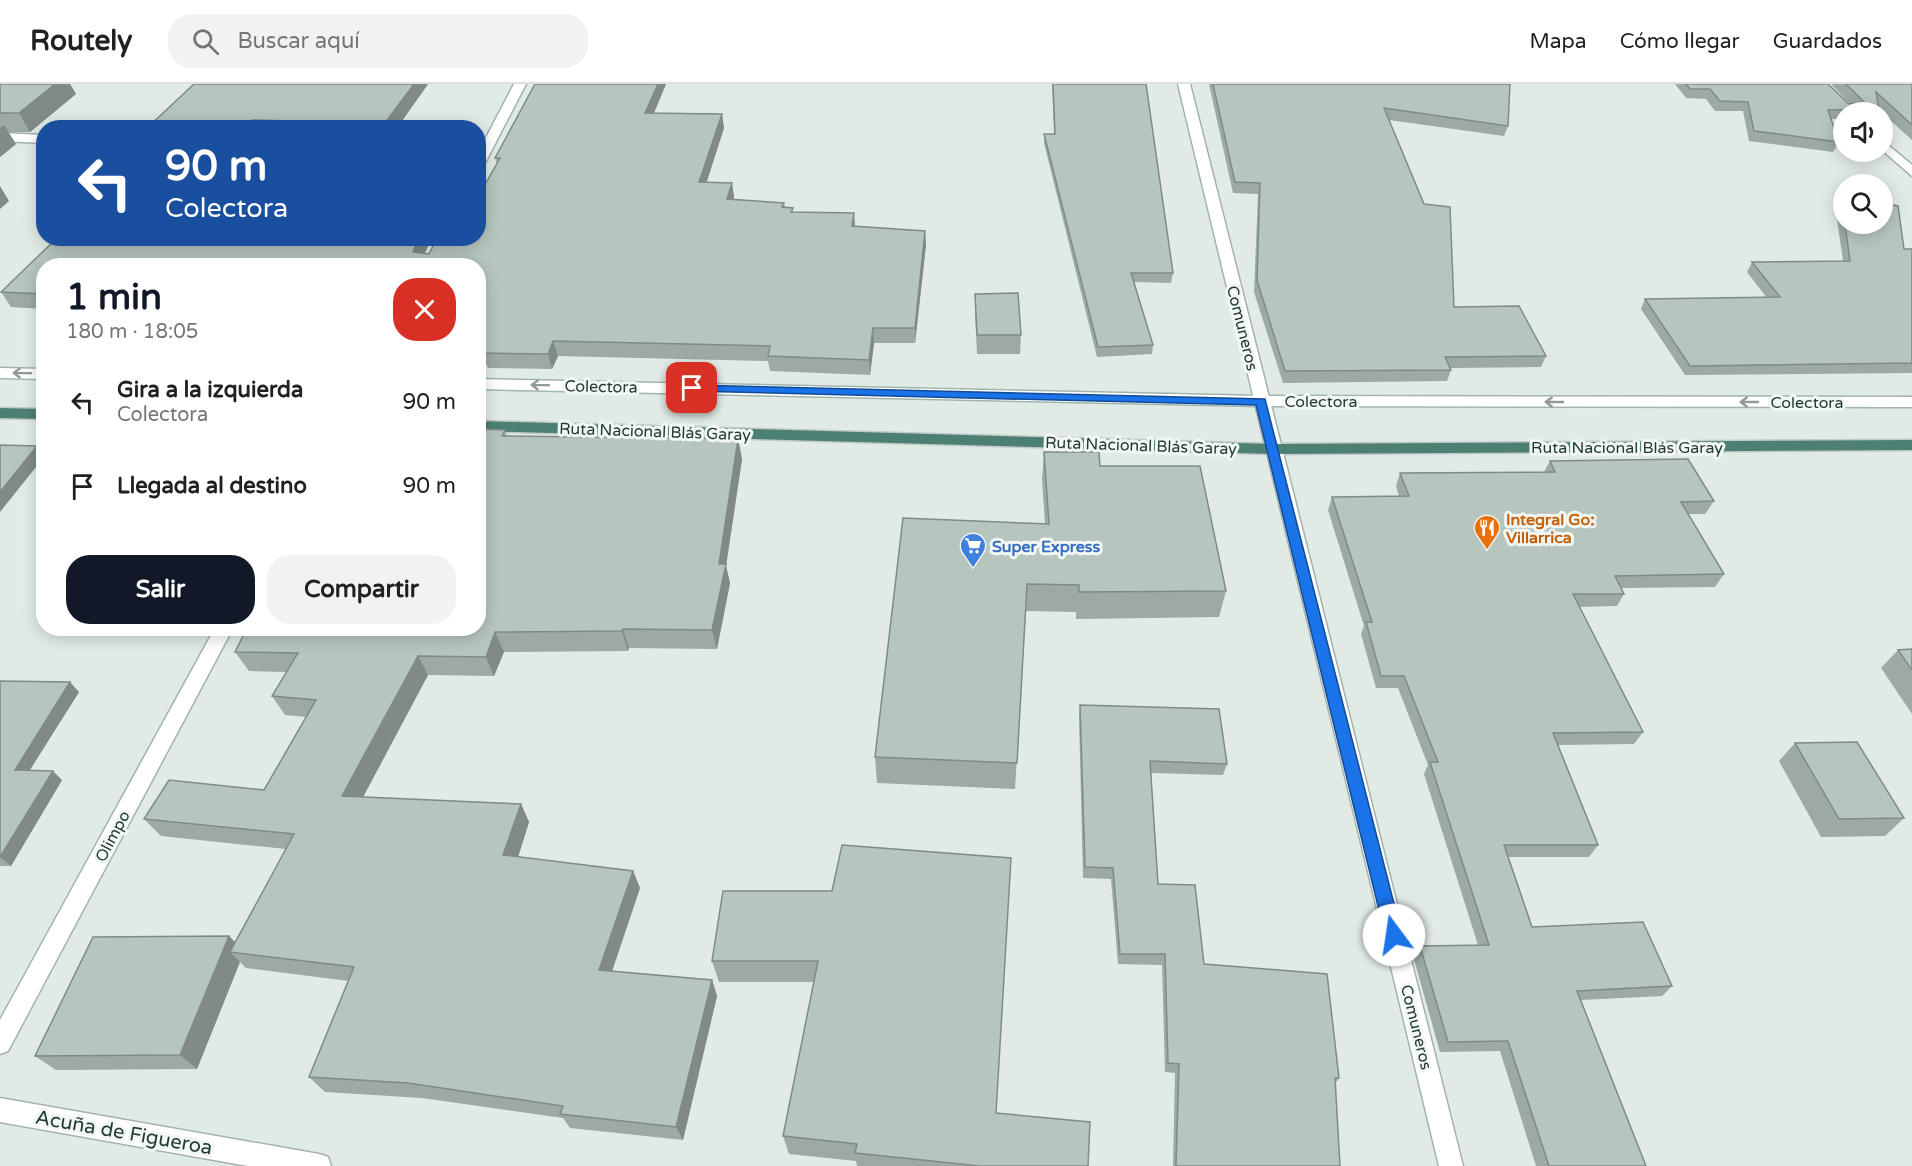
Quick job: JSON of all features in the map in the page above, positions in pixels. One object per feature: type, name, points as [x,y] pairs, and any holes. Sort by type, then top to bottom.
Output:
[{"type":"highway","points":[[0,413],[36,414]]},
{"type":"highway","name":"Ruta Nacional Blás Garay","points":[[486,426],[1273,449],[1912,445]]},
{"type":"street","points":[[486,147],[520,84]]},
{"type":"street","name":"Comuneros","points":[[1184,84],[1451,1166]]},
{"type":"street","points":[[0,137],[36,139]]},
{"type":"street","points":[[1893,154],[1912,172]]},
{"type":"street","points":[[0,373],[36,374]]},
{"type":"street","name":"Colectora","points":[[486,384],[1261,401],[1912,402]]},
{"type":"street","name":"Olimpo","points":[[0,1042],[221,636]]},
{"type":"street","name":"Acuña de Figueroa","points":[[0,1110],[319,1166]]},
{"type":"building","points":[[0,84],[55,84],[19,113],[0,113]]},
{"type":"building","points":[[194,84],[414,84],[387,120],[156,120]]},
{"type":"building","points":[[535,84],[658,84],[645,113],[722,114],[699,182],[732,183],[727,199],[784,203],[782,207],[793,208],[791,212],[854,213],[852,226],[925,231],[915,328],[873,328],[869,360],[768,356],[770,346],[553,341],[548,354],[486,353],[486,258],[36,258],[49,246],[416,246],[413,252],[429,254],[433,246],[486,246],[486,183],[500,158],[495,158]]},
{"type":"building","points":[[1053,84],[1146,84],[1173,273],[1131,273],[1153,345],[1098,347],[1044,134],[1055,134]]},
{"type":"building","points":[[1213,84],[1510,84],[1508,126],[1384,108],[1424,204],[1450,207],[1454,307],[1519,306],[1546,356],[1445,357],[1451,370],[1285,371],[1257,280],[1260,183],[1235,182]]},
{"type":"building","points":[[1686,84],[1828,84],[1847,102],[1833,102],[1833,110],[1828,110],[1833,125],[1833,141],[1754,131],[1748,102],[1720,101],[1710,89],[1690,89]]},
{"type":"building","points":[[1846,84],[1912,84],[1912,125],[1893,108],[1893,102],[1887,102],[1876,92],[1878,102],[1864,102]]},
{"type":"building","points":[[1893,205],[1898,206],[1904,249],[1912,249],[1912,363],[1690,366],[1645,299],[1780,297],[1752,262],[1850,261],[1846,234],[1893,234]]},
{"type":"building","points":[[36,258],[36,294],[1,292]]},
{"type":"building","points":[[1018,293],[1021,335],[977,335],[975,294]]},
{"type":"building","points":[[486,429],[505,430],[502,436],[738,439],[719,564],[726,564],[712,630],[623,629],[622,631],[495,632],[486,657],[418,656],[342,796],[521,804],[503,855],[633,871],[599,970],[712,980],[676,1127],[560,1114],[563,1106],[408,1083],[309,1077],[354,967],[230,952],[294,834],[144,819],[169,780],[264,790],[316,700],[272,696],[298,653],[235,652],[243,636],[486,636]]},
{"type":"building","points":[[0,445],[36,446],[36,447],[0,492]]},
{"type":"building","points":[[1044,452],[1099,452],[1100,466],[1200,466],[1226,591],[1079,592],[1079,585],[1027,584],[1017,763],[875,757],[903,518],[1049,524]]},
{"type":"building","points":[[1688,459],[1714,501],[1681,502],[1724,574],[1615,576],[1624,594],[1573,594],[1643,732],[1553,733],[1598,845],[1504,845],[1532,927],[1643,922],[1672,986],[1577,991],[1646,1166],[1549,1166],[1508,1041],[1448,1042],[1420,946],[1489,945],[1430,762],[1438,762],[1404,676],[1381,676],[1366,622],[1372,622],[1332,497],[1409,496],[1400,473],[1555,472],[1550,461]]},
{"type":"building","points":[[1912,649],[1912,670],[1898,650]]},
{"type":"building","points":[[0,681],[70,682],[15,770],[53,771],[0,857]]},
{"type":"building","points":[[1080,705],[1219,709],[1227,764],[1150,761],[1158,884],[1195,885],[1204,964],[1327,974],[1339,1078],[1335,1078],[1340,1166],[1176,1166],[1179,1064],[1168,1063],[1165,954],[1120,954],[1113,868],[1085,867]]},
{"type":"building","points":[[1857,742],[1904,818],[1839,819],[1795,743]]},
{"type":"building","points":[[842,845],[1011,858],[996,1113],[1090,1122],[1088,1166],[980,1166],[855,1153],[857,1144],[783,1136],[818,961],[712,961],[723,891],[832,891]]},
{"type":"building","points":[[229,936],[180,1055],[35,1056],[93,937]]},
{"type":"place","name":"Integral Go: Villarrica","points":[[1487,551]]},
{"type":"place","name":"Super Express","points":[[973,569]]},
{"type":"route","points":[[692,388],[1261,401],[1394,935]]}]
